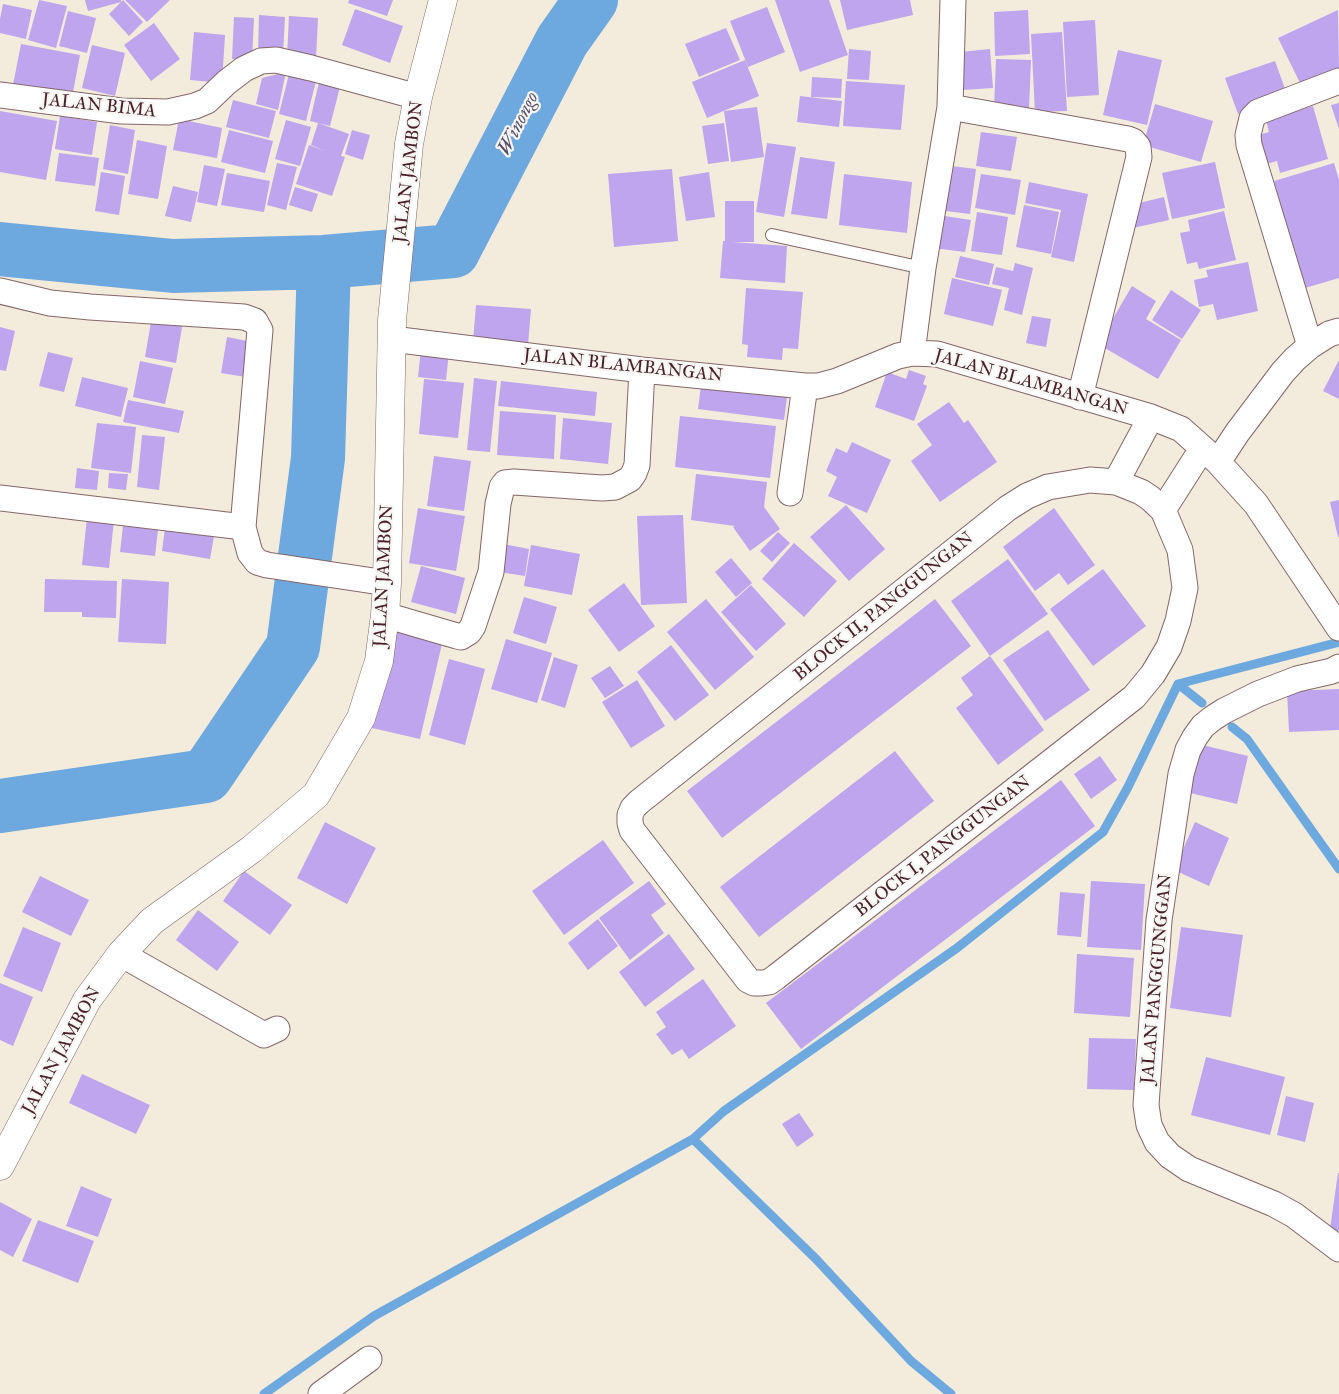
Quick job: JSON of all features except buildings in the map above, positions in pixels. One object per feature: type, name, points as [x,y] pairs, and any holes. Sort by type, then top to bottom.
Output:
[{"type":"main road","name":"JALAN JAMBON","points":[[0,1166],[87,1000],[121,954],[152,921],[252,850],[316,795],[361,718],[379,661],[385,615],[392,329],[409,144],[418,97],[443,0]]},
{"type":"street","points":[[912,353],[915,318],[950,108],[953,0]]},
{"type":"street","name":"JALAN BIMA","points":[[0,95],[121,110],[168,112],[195,106],[207,101],[244,69],[261,61],[276,60],[418,97]]},
{"type":"street","points":[[1310,346],[1249,145],[1248,135],[1252,118],[1258,112],[1339,81]]},
{"type":"street","points":[[950,108],[1133,141],[1138,147],[1139,157],[1080,397]]},
{"type":"street","points":[[0,291],[50,303],[244,317],[255,321],[260,330],[243,527],[250,553],[258,562],[267,565],[387,583]]},
{"type":"street","name":"JALAN BLAMBANGAN","points":[[392,329],[642,370],[806,386],[829,384],[883,361],[912,353],[937,354],[1151,417],[1181,429],[1210,455],[1256,504],[1339,628]]},
{"type":"street","points":[[1163,510],[1210,455],[1237,433],[1283,372],[1310,346],[1339,330]]},
{"type":"street","points":[[385,615],[461,637],[469,632],[473,626],[491,572],[498,504],[502,487],[514,482],[602,488],[615,487],[630,479],[637,465],[642,370]]},
{"type":"street","points":[[790,493],[806,386]]},
{"type":"street","points":[[1116,482],[1151,417]]},
{"type":"street","name":"BLOCK II, PANGGUNGAN","points":[[630,815],[639,802],[1008,508],[1027,496],[1055,486],[1090,480],[1116,482],[1141,492],[1163,510]]},
{"type":"street","points":[[0,498],[243,527]]},
{"type":"street","name":"BLOCK I, PANGGUNGAN","points":[[630,815],[632,830],[748,980],[754,983],[770,982],[1134,698],[1153,674],[1168,647],[1178,621],[1185,588],[1184,568],[1180,550],[1163,510]]},
{"type":"street","name":"JALAN PANGGUNGGAN","points":[[1339,667],[1332,671],[1297,679],[1258,694],[1224,711],[1203,726],[1188,750],[1181,774],[1159,920],[1146,1105],[1149,1125],[1157,1142],[1170,1156],[1189,1169],[1274,1204],[1294,1215],[1339,1248]]},
{"type":"street","points":[[121,954],[264,1035],[277,1029]]},
{"type":"street","points":[[322,1394],[369,1359]]},
{"type":"lane","points":[[772,236],[923,268]]},
{"type":"waterway","name":"Winongo","points":[[0,249],[173,266],[324,262],[453,251],[562,41],[591,0]]},
{"type":"waterway","points":[[0,806],[206,776],[293,647],[318,458],[324,262]]},
{"type":"waterway","points":[[1178,684],[1339,642]]},
{"type":"waterway","points":[[1178,684],[1202,703]]},
{"type":"waterway","points":[[264,1394],[374,1316],[693,1139],[724,1111],[957,948],[1103,832],[1128,787],[1178,684]]},
{"type":"waterway","points":[[1232,727],[1247,739],[1339,869]]},
{"type":"waterway","points":[[693,1139],[816,1259],[911,1361],[951,1394]]}]
